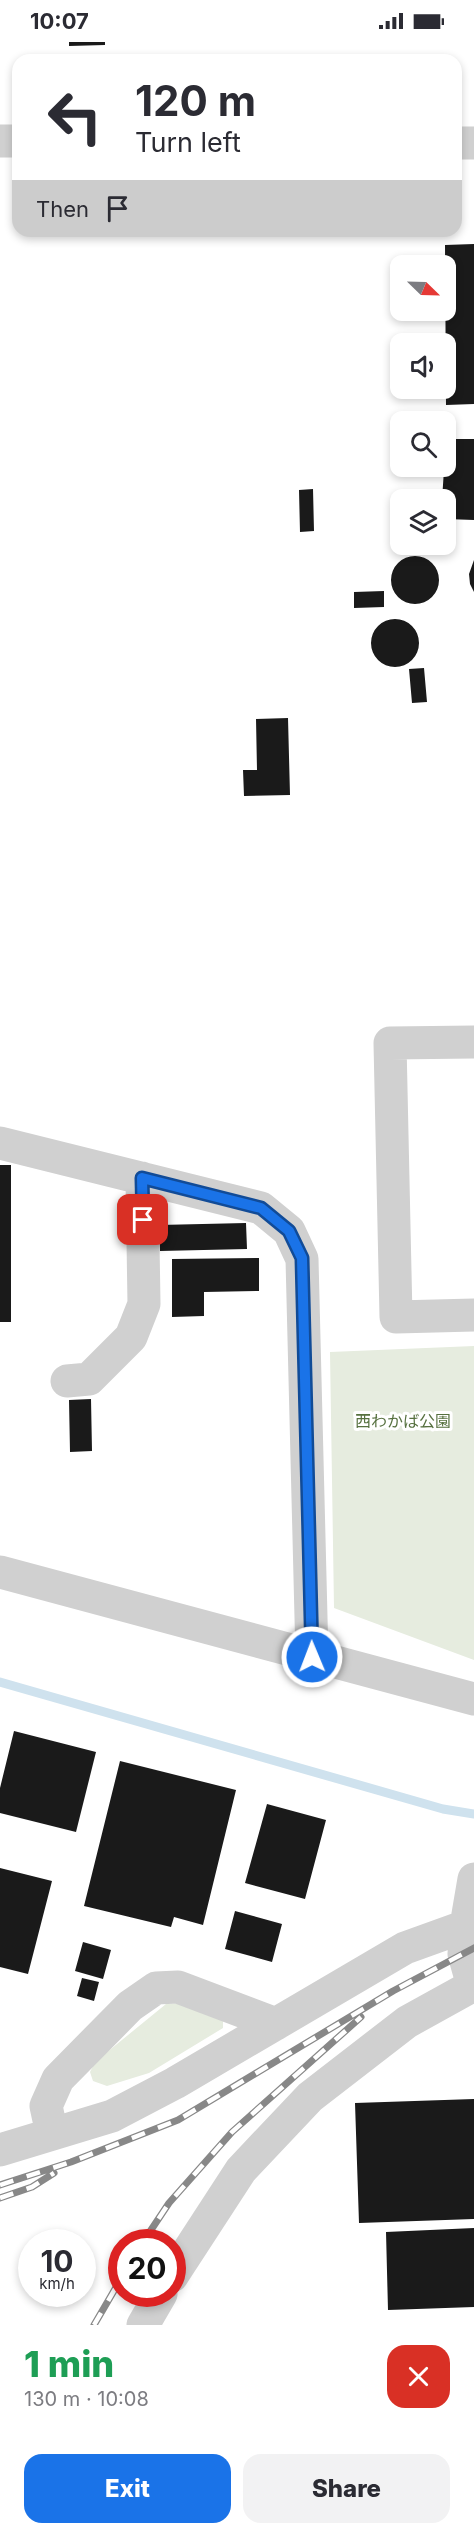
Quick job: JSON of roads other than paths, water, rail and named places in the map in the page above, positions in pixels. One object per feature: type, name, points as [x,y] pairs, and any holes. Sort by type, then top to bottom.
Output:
[{"type":"street","points":[[474,1042],[390,1043],[396,1317],[474,1315]]},
{"type":"street","points":[[0,1143],[261,1208],[289,1231],[302,1258],[312,1657]]},
{"type":"street","points":[[67,1381],[89,1379],[131,1337],[144,1304],[142,1178]]},
{"type":"street","points":[[0,1572],[474,1699]]},
{"type":"street","points":[[186,2254],[241,2170],[310,2097],[407,2022],[474,1986],[464,1954],[474,1879]]},
{"type":"street","points":[[0,2150],[112,2116],[175,2083],[405,1948],[466,1926]]},
{"type":"street","points":[[52,2134],[46,2106],[58,2079],[130,2006],[156,1988],[178,1987],[276,2024]]},
{"type":"street","points":[[143,2325],[153,2307]]},
{"type":"waterway","points":[[0,1682],[443,1809],[474,1814]]},
{"type":"railway","points":[[0,2185],[71,2162],[178,2120],[393,1991],[474,1948]]},
{"type":"railway","points":[[152,2229],[169,2203],[232,2132],[361,2017]]},
{"type":"railway","points":[[0,2198],[32,2187],[54,2173]]},
{"type":"railway","points":[[94,2325],[108,2301]]},
{"type":"park label","name":"西わかば公園","points":[[403,1421]]}]
